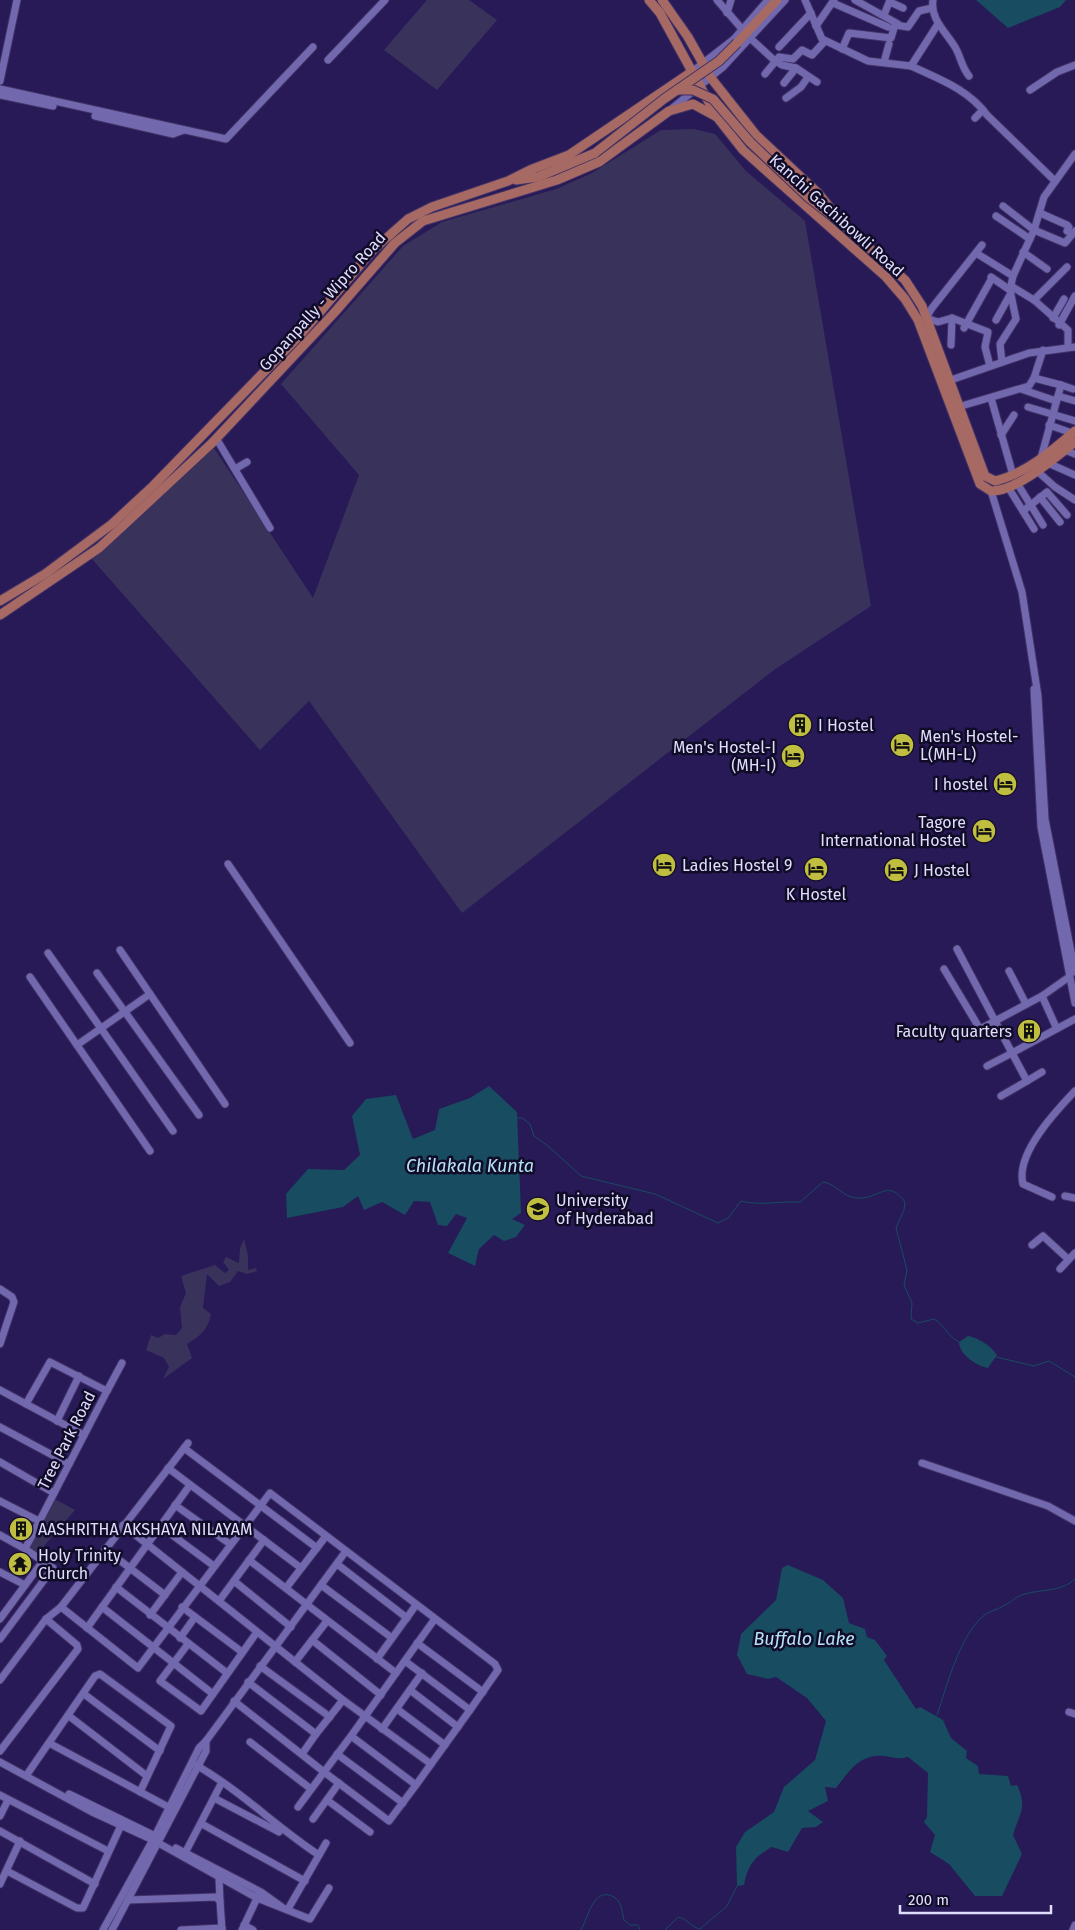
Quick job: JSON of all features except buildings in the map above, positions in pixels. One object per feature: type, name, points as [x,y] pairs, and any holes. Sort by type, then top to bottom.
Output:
[{"type":"main road","name":"Kanchi Gachibowli Road","points":[[649,0],[660,13],[717,117],[744,150],[886,277],[905,299],[918,320],[958,407],[984,475],[990,481],[1015,479]]},
{"type":"main road","name":"Kanchi Gachibowli Road","points":[[662,0],[688,37],[710,78],[756,136],[818,193],[845,226],[901,275],[922,306],[945,382],[980,484],[991,491]]},
{"type":"main road","name":"Gopanpally - Wipro Road","points":[[508,181],[538,177],[595,153],[677,90],[719,61],[777,0]]},
{"type":"main road","name":"Gopanpally - Wipro Road","points":[[0,601],[45,574],[112,524],[153,486],[301,334],[385,238],[416,214],[508,181],[569,155],[693,71]]},
{"type":"main road","points":[[677,90],[699,92],[718,102],[750,142],[809,198],[845,226]]},
{"type":"main road","name":"Gopanpally - Wipro Road","points":[[0,615],[59,576],[108,538],[216,438],[394,243],[423,221],[557,180],[599,162],[669,111],[693,104],[717,117]]},
{"type":"main road","points":[[350,277],[358,284]]},
{"type":"main road","points":[[991,491],[1008,487],[1015,479],[1066,450],[1074,435]]},
{"type":"main road","points":[[1015,479],[1036,470],[1074,435]]},
{"type":"main road","points":[[102,530],[108,538]]},
{"type":"street","points":[[0,81],[18,0]]},
{"type":"street","points":[[328,60],[385,0]]},
{"type":"street","points":[[717,0],[742,29]]},
{"type":"street","points":[[727,13],[731,0]]},
{"type":"street","points":[[693,71],[742,29],[768,0]]},
{"type":"street","points":[[669,111],[710,78],[785,0]]},
{"type":"street","points":[[805,0],[816,26],[825,41],[868,61],[911,66],[960,89],[983,110],[1036,166],[1055,181]]},
{"type":"street","points":[[855,0],[908,28],[920,11],[932,8]]},
{"type":"street","points":[[933,0],[932,8],[938,24],[955,47],[961,65],[969,76]]},
{"type":"street","points":[[884,15],[890,1],[903,8]]},
{"type":"street","points":[[816,26],[834,2],[888,27]]},
{"type":"street","points":[[779,47],[811,13]]},
{"type":"street","points":[[842,49],[849,34],[890,38],[894,26],[898,24]]},
{"type":"street","points":[[911,66],[938,24]]},
{"type":"street","points":[[750,38],[774,60],[782,65],[796,68],[817,82]]},
{"type":"street","points":[[765,74],[774,60],[781,57],[793,59],[802,50],[812,55],[825,41]]},
{"type":"street","points":[[884,62],[888,44]]},
{"type":"street","points":[[0,89],[226,139],[313,47]]},
{"type":"street","points":[[1030,90],[1057,72],[1075,65]]},
{"type":"street","points":[[784,83],[796,68]]},
{"type":"street","points":[[786,98],[799,89],[808,77]]},
{"type":"street","points":[[0,95],[173,134],[184,130]]},
{"type":"street","points":[[975,118],[983,110]]},
{"type":"street","points":[[1002,362],[1000,345],[1016,319],[1011,290],[1013,276],[1034,230],[1044,197],[1075,154]]},
{"type":"street","points":[[1003,206],[1034,230],[1067,244],[1075,231]]},
{"type":"street","points":[[1040,213],[1067,225],[1069,227],[1067,231]]},
{"type":"street","points":[[996,216],[1030,239]]},
{"type":"street","points":[[982,245],[926,318],[938,322],[952,318],[965,326],[988,332],[985,347],[990,366]]},
{"type":"street","points":[[1023,252],[1047,269]]},
{"type":"street","points":[[976,253],[1013,276]]},
{"type":"street","points":[[1034,300],[1067,266]]},
{"type":"street","points":[[945,382],[1043,350],[1072,347],[1069,332],[1059,325],[1034,300],[1011,290],[991,277],[965,326]]},
{"type":"street","points":[[996,320],[1011,290]]},
{"type":"street","points":[[1059,325],[1075,296]]},
{"type":"street","points":[[1053,318],[1064,300]]},
{"type":"street","points":[[951,345],[952,318]]},
{"type":"street","points":[[958,407],[1029,386],[1034,378],[1043,350]]},
{"type":"street","points":[[1034,378],[1073,389]]},
{"type":"street","points":[[1061,385],[1049,425],[1044,461],[1075,475]]},
{"type":"street","points":[[1020,389],[1075,401]]},
{"type":"street","points":[[991,398],[1015,479],[1043,525]]},
{"type":"street","points":[[1028,407],[1075,421]]},
{"type":"street","points":[[1001,434],[1014,415]]},
{"type":"street","points":[[1049,425],[1074,435]]},
{"type":"street","points":[[216,438],[270,528]]},
{"type":"street","points":[[1066,450],[1075,454]]},
{"type":"street","points":[[235,469],[247,462]]},
{"type":"street","points":[[1036,470],[1055,487],[1075,500]]},
{"type":"street","points":[[1008,487],[1034,529]]},
{"type":"street","points":[[991,491],[1022,592],[1034,678],[1040,827],[1072,974],[1075,1003]]},
{"type":"street","points":[[1023,511],[1047,492],[1067,515]]},
{"type":"street","points":[[1040,497],[1060,522]]},
{"type":"street","points":[[228,864],[350,1043]]},
{"type":"street","points":[[957,949],[1027,1081]]},
{"type":"street","points":[[120,950],[225,1104]]},
{"type":"street","points":[[48,953],[173,1131]]},
{"type":"street","points":[[944,969],[977,1028],[982,1029],[1042,996],[1072,974]]},
{"type":"street","points":[[1009,971],[1026,1004]]},
{"type":"street","points":[[97,973],[199,1115]]},
{"type":"street","points":[[30,977],[150,1151]]},
{"type":"street","points":[[77,1045],[150,994]]},
{"type":"street","points":[[1042,996],[1056,1027]]},
{"type":"street","points":[[987,1066],[1056,1027],[1075,1019]]},
{"type":"street","points":[[1001,1096],[1042,1072]]},
{"type":"street","points":[[1052,1197],[1023,1184],[1020,1174],[1032,1144],[1057,1110],[1075,1091]]},
{"type":"street","points":[[1065,1196],[1075,1198]]},
{"type":"street","points":[[1032,1245],[1043,1236],[1068,1259]]},
{"type":"street","points":[[1060,1269],[1075,1253]]},
{"type":"street","points":[[0,1289],[12,1297],[14,1302],[0,1344]]},
{"type":"street","name":"Tree Park Road","points":[[25,1549],[107,1391],[50,1362],[26,1404]]},
{"type":"street","points":[[107,1391],[122,1363]]},
{"type":"street","points":[[57,1421],[79,1376]]},
{"type":"street","points":[[0,1390],[84,1435]]},
{"type":"street","points":[[0,1427],[70,1464]]},
{"type":"street","points":[[0,1680],[46,1619],[60,1607],[186,1445],[260,1506],[317,1548]]},
{"type":"street","points":[[0,1462],[54,1493]]},
{"type":"street","points":[[922,1463],[1048,1506],[1075,1521]]},
{"type":"street","points":[[168,1468],[301,1568]]},
{"type":"street","points":[[88,1628],[190,1484]]},
{"type":"street","points":[[60,1607],[138,1668],[182,1607],[270,1493],[434,1620],[495,1664],[498,1670],[496,1676],[390,1821],[234,1701]]},
{"type":"street","points":[[0,1502],[39,1522]]},
{"type":"street","points":[[175,1505],[230,1544]]},
{"type":"street","points":[[123,1525],[343,1700],[431,1764]]},
{"type":"street","points":[[160,1526],[214,1566]]},
{"type":"street","points":[[0,1535],[53,1568],[0,1639]]},
{"type":"street","points":[[286,1588],[326,1536]]},
{"type":"street","points":[[219,1601],[264,1540]]},
{"type":"street","points":[[105,1549],[165,1595]]},
{"type":"street","points":[[112,1930],[195,1764],[199,1748],[346,1551]]},
{"type":"street","points":[[249,1560],[396,1673]]},
{"type":"street","points":[[0,1619],[3,1609],[25,1585],[43,1561]]},
{"type":"street","points":[[337,1564],[407,1618]]},
{"type":"street","points":[[0,1572],[25,1585]]},
{"type":"street","points":[[150,1615],[182,1572]]},
{"type":"street","points":[[234,1581],[291,1626]]},
{"type":"street","points":[[322,1585],[392,1638]]},
{"type":"street","points":[[116,1587],[227,1673]]},
{"type":"street","points":[[377,1659],[416,1606]]},
{"type":"street","points":[[102,1607],[213,1694]]},
{"type":"street","points":[[182,1607],[242,1652]]},
{"type":"street","points":[[180,1638],[195,1617]]},
{"type":"street","points":[[0,1751],[78,1649],[77,1645],[46,1619]]},
{"type":"street","points":[[298,1807],[366,1717],[434,1620]]},
{"type":"street","points":[[295,1662],[327,1621]]},
{"type":"street","points":[[188,1644],[160,1681],[201,1711],[257,1632]]},
{"type":"street","points":[[312,1640],[381,1695]]},
{"type":"street","points":[[417,1643],[483,1692]]},
{"type":"street","points":[[405,1661],[470,1710]]},
{"type":"street","points":[[260,1666],[330,1717]]},
{"type":"street","points":[[382,1729],[422,1673]]},
{"type":"street","points":[[28,1772],[96,1676],[100,1674],[172,1726],[140,1792]]},
{"type":"street","points":[[248,1682],[316,1734]]},
{"type":"street","points":[[410,1690],[458,1727]]},
{"type":"street","points":[[84,1694],[160,1751]]},
{"type":"street","points":[[302,1754],[343,1700]]},
{"type":"street","points":[[397,1709],[445,1745]]},
{"type":"street","points":[[68,1716],[147,1776]]},
{"type":"street","points":[[351,1736],[416,1785]]},
{"type":"street","points":[[49,1742],[172,1809]]},
{"type":"street","points":[[250,1742],[311,1789]]},
{"type":"street","points":[[337,1754],[403,1803]]},
{"type":"street","points":[[0,1758],[122,1823]]},
{"type":"street","points":[[0,1762],[156,1840],[286,1909],[310,1919],[329,1888]]},
{"type":"street","points":[[195,1764],[222,1782],[295,1840]]},
{"type":"street","points":[[184,1855],[202,1824],[222,1782]]},
{"type":"street","points":[[313,1819],[339,1783]]},
{"type":"street","points":[[0,1795],[108,1851]]},
{"type":"street","points":[[214,1798],[295,1840],[319,1855]]},
{"type":"street","points":[[0,1816],[8,1800]]},
{"type":"street","points":[[326,1800],[370,1832]]},
{"type":"street","points":[[7,1871],[77,1908],[82,1908],[95,1884],[122,1823]]},
{"type":"street","points":[[202,1824],[305,1881]]},
{"type":"street","points":[[0,1831],[95,1884]]},
{"type":"street","points":[[103,1930],[156,1840]]},
{"type":"street","points":[[0,1884],[20,1842]]},
{"type":"street","points":[[286,1909],[305,1881],[326,1843]]},
{"type":"street","points":[[184,1855],[219,1877],[259,1895]]},
{"type":"street","points":[[181,1930],[222,1929],[219,1877]]},
{"type":"street","points":[[254,1930],[243,1928],[259,1895]]},
{"type":"street","points":[[128,1900],[216,1897],[220,1901]]},
{"type":"street","points":[[1073,1930],[1075,1925]]},
{"type":"shaded area","points":[[427,0],[469,0],[497,20],[437,90],[384,50]]},
{"type":"shaded area","points":[[694,129],[715,134],[746,171],[805,221],[871,606],[774,670],[462,913],[309,701],[260,750],[92,559],[212,445],[313,598],[359,475],[281,384],[403,246],[442,222],[556,189],[592,173],[661,130]]},
{"type":"shaded area","points":[[244,1239],[248,1256],[248,1270],[256,1268],[257,1271],[247,1274],[238,1271],[230,1282],[219,1286],[207,1274],[203,1308],[211,1314],[208,1324],[200,1335],[187,1344],[192,1358],[163,1379],[169,1367],[164,1358],[146,1350],[151,1335],[158,1338],[165,1334],[176,1335],[182,1328],[180,1307],[186,1293],[181,1276],[215,1265],[225,1273],[229,1270],[223,1262],[226,1257],[239,1263],[240,1248]]},
{"type":"shaded area","points":[[55,1499],[75,1510],[38,1553],[30,1548]]},
{"type":"water","points":[[976,0],[1066,0],[1060,7],[1008,28]]},
{"type":"water","name":"Chilakala Kunta","points":[[489,1086],[517,1112],[521,1213],[512,1219],[525,1225],[516,1237],[504,1241],[494,1235],[479,1249],[475,1266],[448,1253],[467,1218],[456,1214],[447,1226],[438,1225],[430,1202],[414,1201],[405,1215],[382,1202],[364,1210],[358,1196],[343,1207],[287,1218],[286,1194],[308,1169],[344,1170],[360,1155],[352,1116],[366,1099],[396,1095],[413,1139],[435,1130],[439,1109],[470,1098]]},
{"type":"water","points":[[968,1336],[984,1343],[997,1355],[988,1368],[974,1362],[962,1351],[959,1342]]},
{"type":"water","name":"Buffalo Lake","points":[[788,1565],[823,1580],[843,1598],[849,1623],[865,1629],[867,1637],[875,1640],[887,1656],[884,1660],[916,1709],[920,1707],[943,1720],[951,1738],[967,1751],[966,1758],[978,1766],[979,1774],[1008,1776],[1011,1786],[1017,1785],[1022,1805],[1013,1835],[1022,1854],[1002,1896],[975,1896],[949,1864],[930,1852],[935,1835],[924,1822],[927,1817],[928,1773],[908,1757],[884,1756],[862,1760],[851,1769],[836,1788],[825,1787],[828,1801],[808,1811],[823,1822],[816,1827],[802,1828],[788,1852],[772,1847],[761,1854],[750,1867],[744,1885],[737,1886],[736,1847],[745,1832],[774,1812],[784,1787],[815,1760],[826,1721],[807,1698],[776,1677],[768,1679],[747,1674],[737,1655],[741,1634],[776,1600],[782,1568]]},
{"type":"waterway","points":[[517,1118],[522,1118],[530,1124],[534,1136],[581,1176],[655,1194],[718,1223],[728,1218],[741,1201],[763,1203],[800,1202],[823,1182],[832,1185],[848,1196],[857,1198],[872,1196],[888,1190],[893,1191],[905,1202],[904,1210],[896,1228],[907,1270],[904,1285],[912,1303],[911,1319],[918,1323],[934,1319],[959,1342]]},
{"type":"waterway","points":[[996,1357],[1034,1366],[1049,1361],[1075,1377]]},
{"type":"waterway","points":[[937,1715],[960,1650],[974,1626],[982,1617],[1017,1597],[1032,1592],[1058,1588],[1075,1579]]},
{"type":"waterway","points":[[665,1930],[678,1917],[700,1929],[727,1906],[737,1886]]},
{"type":"waterway","points":[[581,1930],[596,1900],[600,1896],[606,1895],[612,1896],[617,1900],[621,1906],[624,1920],[630,1925],[638,1925],[640,1930]]},
{"type":"place","name":"I Hostel","points":[[800,725]]},
{"type":"place","name":"Men's Hostel- L(MH-L)","points":[[902,745]]},
{"type":"place","name":"Men's Hostel-I (MH-I)","points":[[793,756]]},
{"type":"place","name":"I hostel","points":[[1005,784]]},
{"type":"place","name":"Tagore International Hostel","points":[[984,831]]},
{"type":"place","name":"Ladies Hostel 9","points":[[664,865]]},
{"type":"place","name":"K Hostel","points":[[816,869]]},
{"type":"place","name":"J Hostel","points":[[896,870]]},
{"type":"place","name":"Faculty quarters","points":[[1029,1031]]},
{"type":"place","name":"University of Hyderabad","points":[[538,1209]]},
{"type":"place","name":"AASHRITHA AKSHAYA NILAYAM","points":[[21,1529]]},
{"type":"place","name":"Holy Trinity Church","points":[[20,1564]]}]
